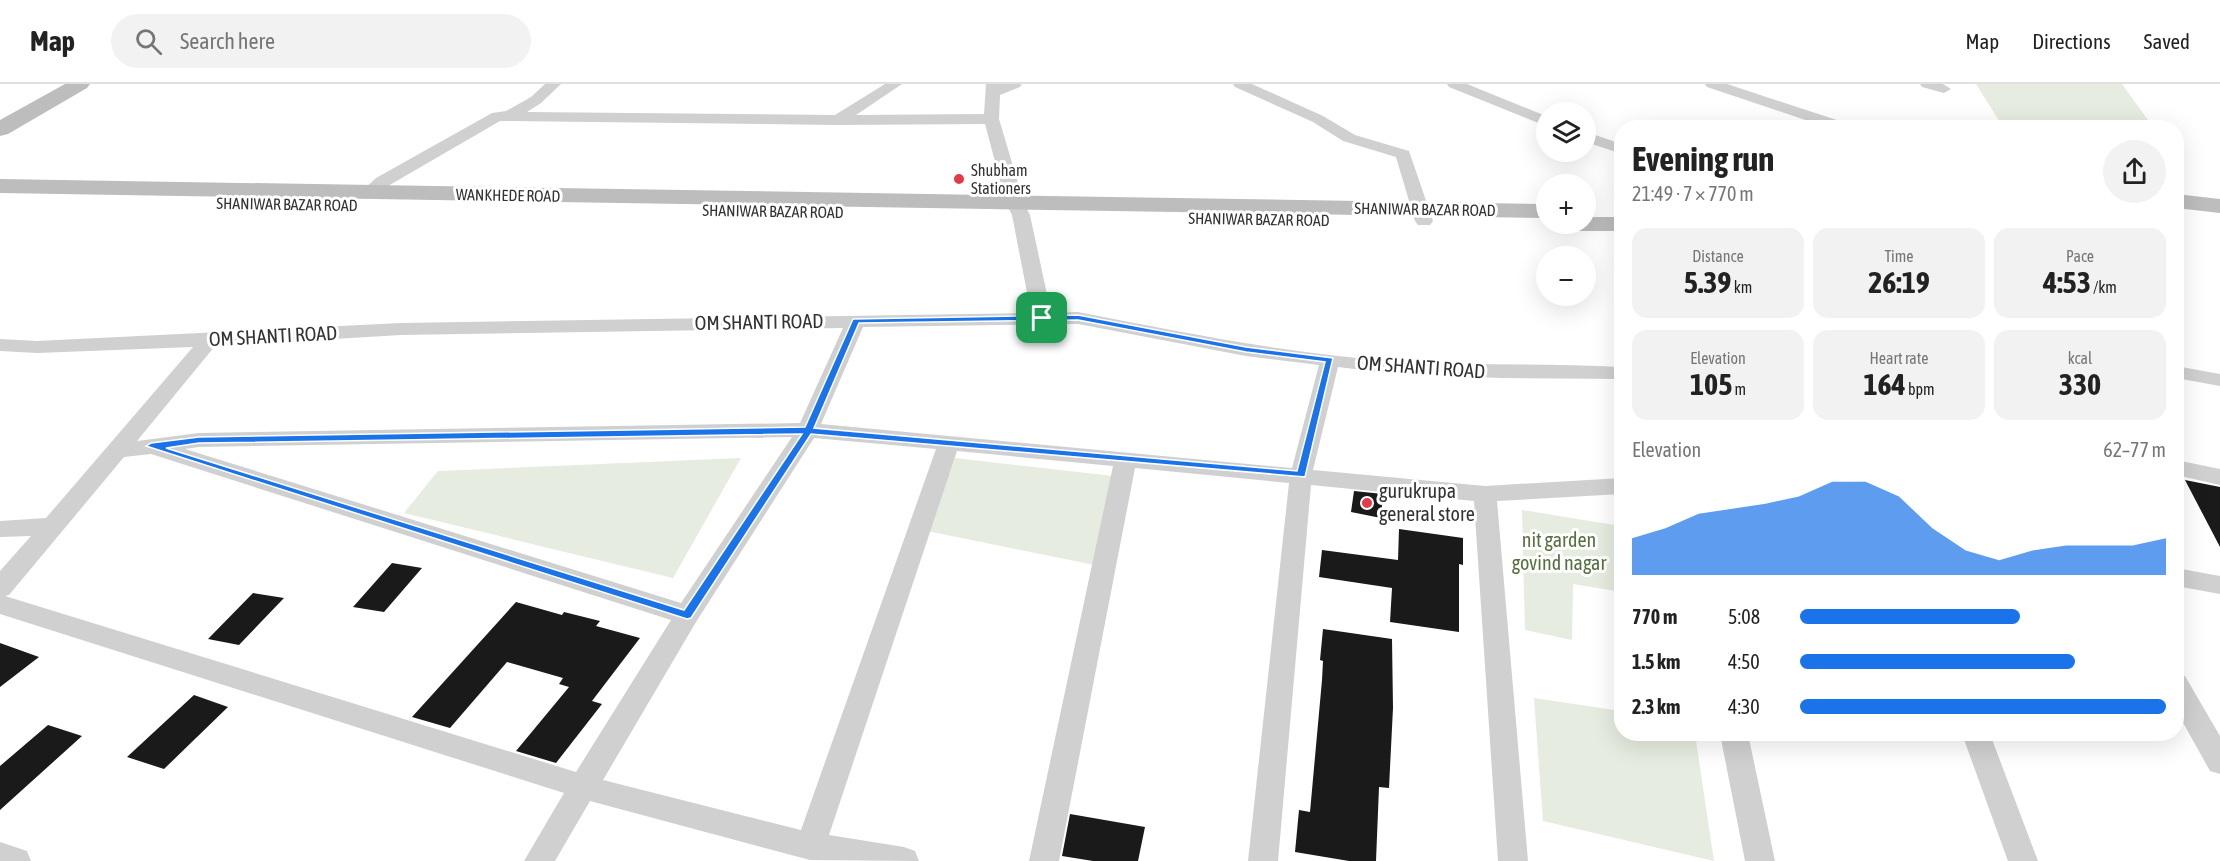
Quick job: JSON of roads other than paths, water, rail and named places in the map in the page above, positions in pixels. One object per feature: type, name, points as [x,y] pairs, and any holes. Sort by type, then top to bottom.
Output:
[{"type":"main road","points":[[0,129],[80,84]]},
{"type":"main road","name":"WANKHEDE ROAD","points":[[0,186],[369,192],[1018,209]]},
{"type":"main road","name":"SHANIWAR BAZAR ROAD","points":[[0,200],[1422,215],[1536,211]]},
{"type":"main road","points":[[2184,202],[2220,206]]},
{"type":"main road","points":[[1596,212],[1614,213]]},
{"type":"main road","points":[[2184,214],[2220,218]]},
{"type":"main road","name":"SHANIWAR BAZAR ROAD","points":[[1422,215],[1536,222]]},
{"type":"main road","points":[[1596,224],[1614,224]]},
{"type":"street","points":[[510,116],[536,100],[554,84]]},
{"type":"street","points":[[838,120],[895,84]]},
{"type":"street","points":[[1015,84],[992,89],[991,119],[1018,209],[1042,318]]},
{"type":"street","points":[[1240,84],[1318,119],[1349,138],[1403,154],[1422,215]]},
{"type":"street","points":[[1454,84],[1536,117]]},
{"type":"street","points":[[1712,84],[1822,120]]},
{"type":"street","points":[[1927,84],[1944,89]]},
{"type":"street","points":[[369,192],[382,182],[497,116],[838,120],[991,119]]},
{"type":"street","points":[[1596,140],[1614,146]]},
{"type":"street","name":"OM SHANTI ROAD","points":[[0,345],[37,347],[401,329],[1078,318],[1246,350],[1388,367],[1500,372],[1614,373]]},
{"type":"street","points":[[539,861],[687,615],[808,430],[856,320]]},
{"type":"street","points":[[0,588],[209,340]]},
{"type":"street","points":[[1263,861],[1301,475],[1330,360]]},
{"type":"street","points":[[2184,373],[2220,380]]},
{"type":"street","points":[[117,451],[199,440],[808,430],[1485,494],[1614,486]]},
{"type":"street","points":[[810,846],[950,443]]},
{"type":"street","points":[[151,446],[687,615]]},
{"type":"street","points":[[1044,861],[1126,459]]},
{"type":"street","points":[[2184,469],[2220,477]]},
{"type":"street","points":[[1485,494],[1513,861]]},
{"type":"street","points":[[0,529],[53,526]]},
{"type":"street","points":[[2184,578],[2220,585]]},
{"type":"street","points":[[0,604],[583,787],[810,846],[904,861]]},
{"type":"street","points":[[2184,698],[2220,762]]},
{"type":"street","points":[[1735,741],[1760,861]]},
{"type":"street","points":[[1979,741],[2023,861]]},
{"type":"street","points":[[0,856],[16,861]]},
{"type":"place","name":"Shubham Stationers","points":[[959,179]]},
{"type":"place","name":"gurukrupa general store","points":[[1367,503]]},
{"type":"park label","name":"nit garden govind nagar","points":[[1559,552]]}]
